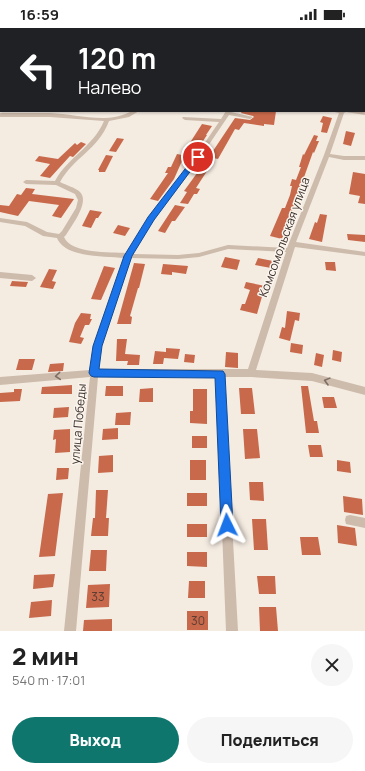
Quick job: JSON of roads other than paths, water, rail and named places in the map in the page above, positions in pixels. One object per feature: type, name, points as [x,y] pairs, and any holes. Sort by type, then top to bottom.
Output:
[{"type":"street","points":[[0,115],[52,113],[107,120],[134,112]]},
{"type":"street","points":[[229,112],[250,117]]},
{"type":"street","name":"улица Победы","points":[[70,631],[97,346],[128,256],[151,219],[191,167],[221,121],[229,112]]},
{"type":"street","name":"Комсомольская улица","points":[[251,373],[292,247],[345,112]]},
{"type":"street","points":[[185,118],[221,121]]},
{"type":"street","points":[[57,183],[61,176],[104,131],[107,120]]},
{"type":"street","points":[[327,155],[344,158],[365,158]]},
{"type":"street","points":[[26,182],[57,183],[78,193],[82,200],[68,227],[60,236]]},
{"type":"street","points":[[0,220],[27,224],[45,234],[60,236]]},
{"type":"street","points":[[60,236],[62,241],[71,249],[84,252],[128,256],[178,257],[199,254],[228,246],[292,247],[365,254]]},
{"type":"street","points":[[0,275],[32,278]]},
{"type":"street","points":[[0,381],[94,373],[251,373],[312,377],[365,392]]},
{"type":"street","points":[[220,374],[232,631]]},
{"type":"street","points":[[350,520],[365,523]]}]
